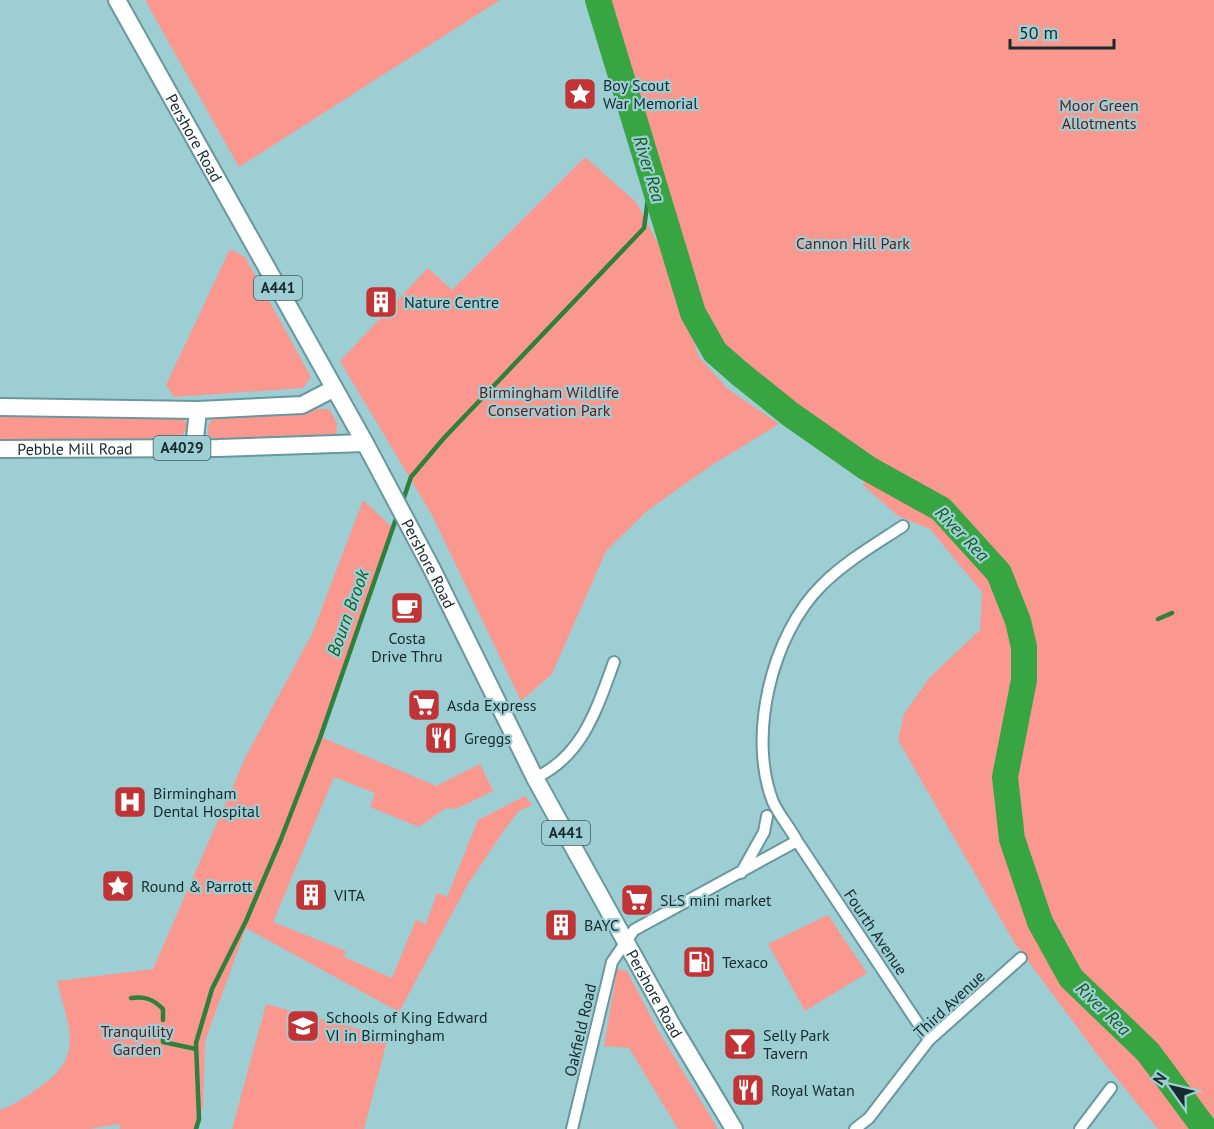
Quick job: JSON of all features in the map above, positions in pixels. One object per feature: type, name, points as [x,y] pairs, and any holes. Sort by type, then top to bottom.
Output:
[{"type":"main road","name":"Pershore Road","points":[[117,0],[405,517],[535,778],[624,940],[734,1129]]},
{"type":"main road","points":[[0,407],[198,410],[302,405],[333,389]]},
{"type":"main road","points":[[194,448],[198,410]]},
{"type":"main road","name":"Pebble Mill Road","points":[[0,449],[194,448],[364,443]]},
{"type":"street","name":"Fourth Avenue","points":[[903,526],[858,555],[821,585],[793,624],[775,664],[766,699],[762,741],[773,802],[929,1040]]},
{"type":"street","points":[[535,778],[554,769],[592,723],[614,662]]},
{"type":"street","points":[[740,873],[764,832],[767,816]]},
{"type":"street","points":[[624,940],[633,930],[797,841]]},
{"type":"street","name":"Oakfield Road","points":[[572,1129],[612,962],[624,940]]},
{"type":"street","name":"Third Avenue","points":[[855,1129],[869,1118],[929,1040],[1021,958]]},
{"type":"street","points":[[1080,1129],[1111,1088]]},
{"type":"green space","points":[[145,0],[500,0],[239,167]]},
{"type":"green space","points":[[608,0],[1214,0],[1214,1129],[1158,1129],[1097,1054],[1014,942],[898,740],[904,714],[930,677],[980,630],[982,592],[930,529],[898,516],[863,485],[870,460],[739,369],[719,343],[703,304]]},
{"type":"green space","name":"Birmingham Wildlife Conservation Park","points":[[585,157],[636,202],[670,266],[699,357],[728,389],[779,424],[709,467],[647,511],[606,551],[552,674],[521,701],[432,515],[340,361],[428,268],[452,290]]},
{"type":"green space","points":[[230,249],[245,257],[311,377],[303,388],[174,397],[166,385]]},
{"type":"green space","points":[[329,409],[337,423],[336,437],[221,443],[208,435],[208,426],[214,416]]},
{"type":"green space","points":[[0,416],[182,417],[188,426],[182,436],[174,442],[0,442]]},
{"type":"green space","name":"Tranquility Garden","points":[[363,500],[394,529],[321,737],[436,786],[480,764],[493,791],[456,809],[446,808],[419,827],[370,807],[375,793],[334,777],[273,922],[346,951],[344,957],[392,978],[416,920],[426,924],[437,893],[447,897],[478,820],[525,796],[532,805],[519,811],[468,884],[399,1012],[246,928],[205,1041],[203,1106],[195,1129],[120,1129],[119,1124],[90,1129],[0,1129],[0,1110],[11,1106],[40,1087],[64,1063],[70,1039],[69,1026],[57,981],[153,969],[246,756],[312,634]]},
{"type":"green space","points":[[828,915],[867,973],[805,1011],[768,944]]},
{"type":"green space","points":[[617,969],[627,971],[659,1032],[718,1129],[678,1129],[629,1048],[604,1046]]},
{"type":"green space","points":[[266,1004],[388,1037],[364,1129],[232,1129]]},
{"type":"waterway","name":"River Rea","points":[[598,0],[693,313],[715,352],[790,414],[867,468],[941,509],[999,573],[1018,621],[1024,647],[1024,680],[1005,777],[1012,839],[1040,922],[1071,978],[1148,1052],[1205,1129]]},
{"type":"waterway","name":"Bourn Brook","points":[[402,503],[411,477],[444,438],[644,228],[651,177]]},
{"type":"waterway","name":"Bourn Brook","points":[[196,1129],[199,1119],[196,1043],[212,989],[246,921],[281,839],[320,738],[398,513]]},
{"type":"waterway","points":[[1158,619],[1172,613]]},
{"type":"waterway","points":[[131,998],[140,997],[156,1003],[163,1009],[163,1020]]},
{"type":"waterway","points":[[163,1029],[163,1042],[196,1049]]},
{"type":"place","name":"Boy Scout War Memorial","points":[[580,94]]},
{"type":"place","name":"Nature Centre","points":[[381,302]]},
{"type":"place","name":"Costa Drive Thru","points":[[407,608]]},
{"type":"place","name":"Asda Express","points":[[424,705]]},
{"type":"place","name":"Greggs","points":[[441,738]]},
{"type":"place","name":"Birmingham Dental Hospital","points":[[130,802]]},
{"type":"place","name":"Round & Parrott","points":[[118,886]]},
{"type":"place","name":"VITA","points":[[311,895]]},
{"type":"place","name":"SLS mini market","points":[[637,900]]},
{"type":"place","name":"BAYC","points":[[561,925]]},
{"type":"place","name":"Texaco","points":[[699,962]]},
{"type":"place","name":"Schools of King Edward VI in Birmingham","points":[[303,1026]]},
{"type":"place","name":"Selly Park Tavern","points":[[740,1044]]},
{"type":"place","name":"Royal Watan","points":[[748,1090]]},
{"type":"park label","name":"Moor Green Allotments","points":[[1099,114]]},
{"type":"park label","name":"Cannon Hill Park","points":[[853,243]]}]
